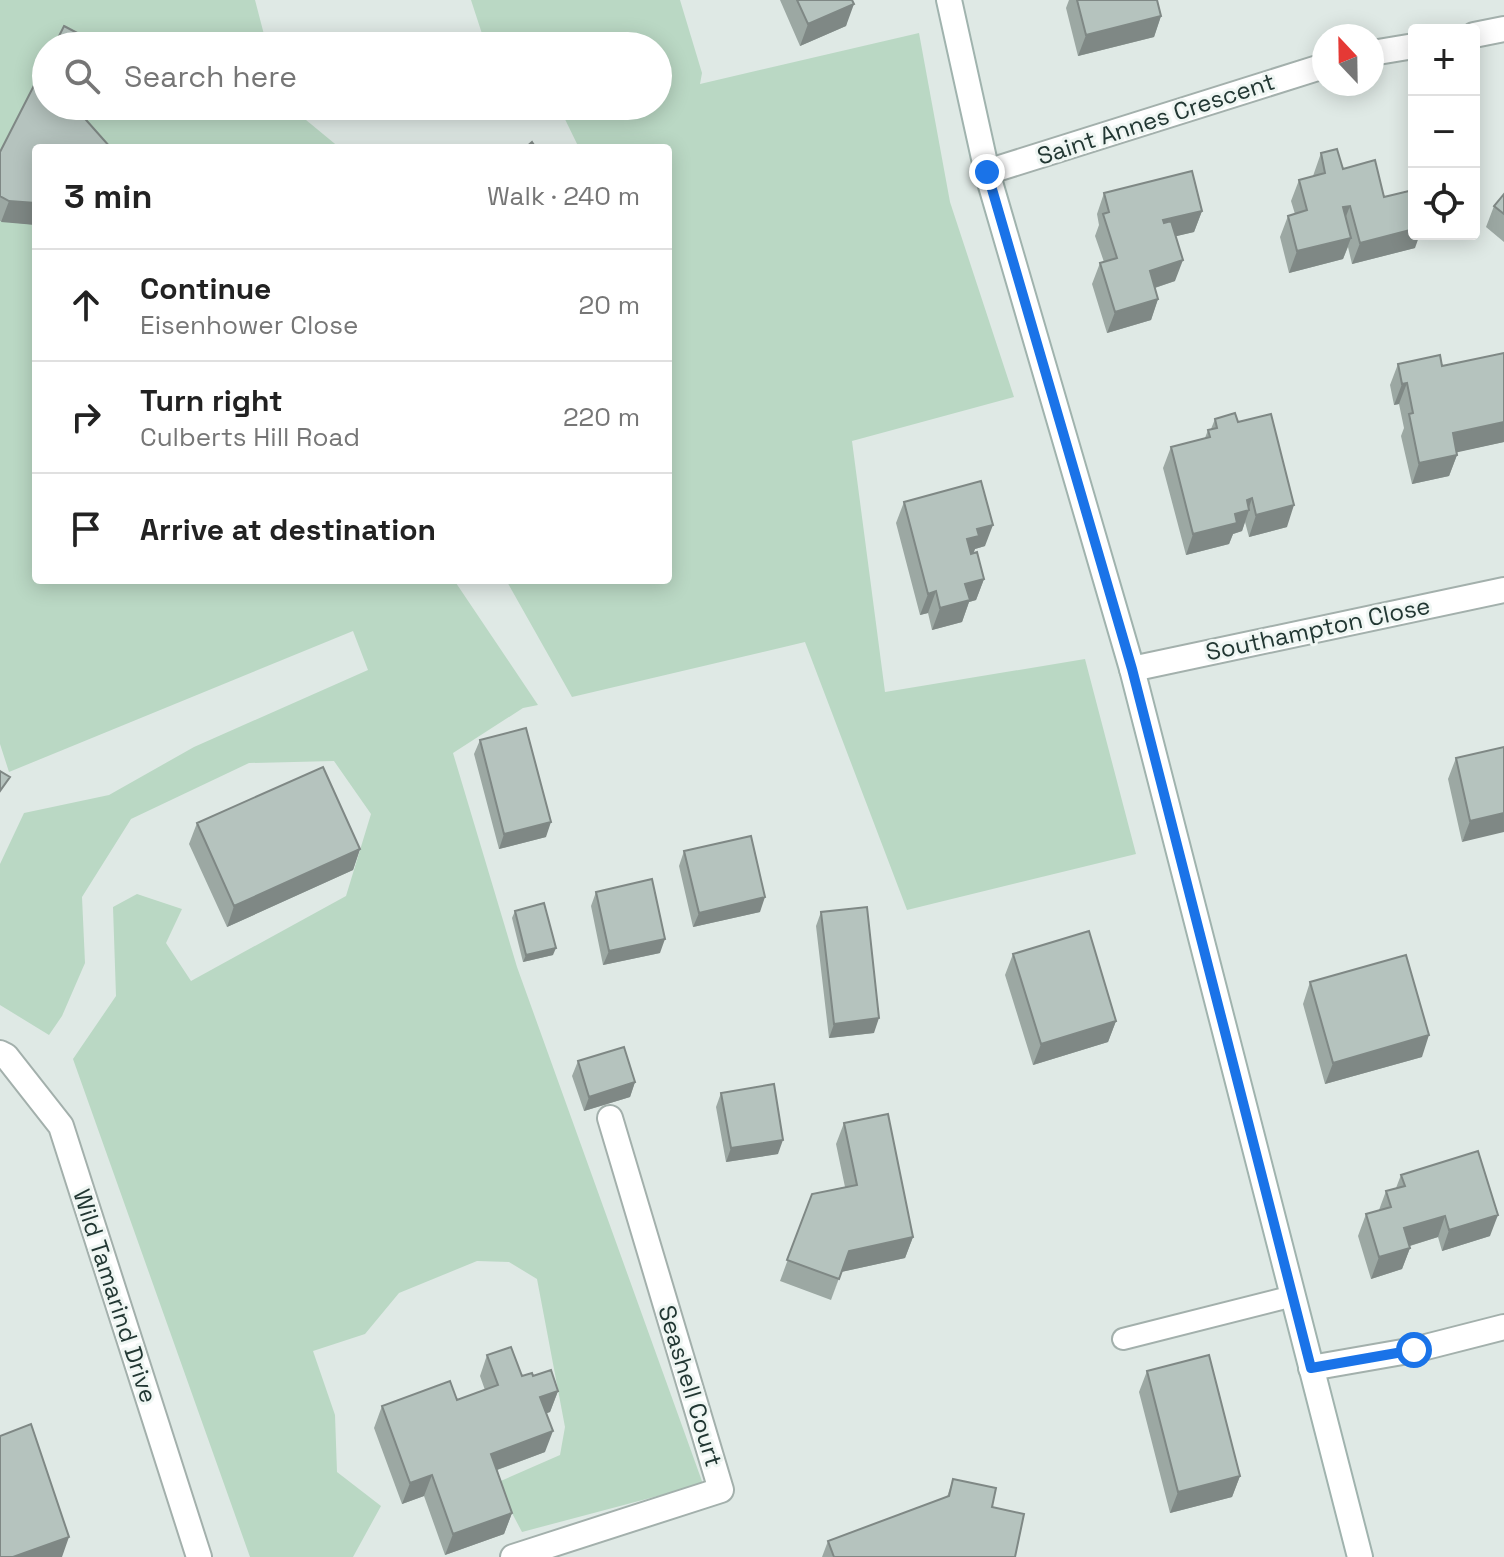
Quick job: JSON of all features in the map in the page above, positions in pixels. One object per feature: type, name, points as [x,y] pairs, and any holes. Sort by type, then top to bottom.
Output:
[{"type":"street","points":[[949,0],[987,172],[1132,669],[1360,1557]]},
{"type":"street","points":[[1480,34],[1504,29]]},
{"type":"street","points":[[1384,51],[1408,47]]},
{"type":"street","name":"Saint Annes Crescent","points":[[987,172],[1312,70]]},
{"type":"street","name":"Southampton Close","points":[[1132,669],[1504,590]]},
{"type":"street","name":"Wild Tamarind Drive","points":[[0,1053],[6,1056],[61,1126],[199,1557]]},
{"type":"street","name":"Seashell Court","points":[[513,1557],[721,1490],[610,1118]]},
{"type":"street","points":[[1311,1368],[1414,1350],[1504,1327]]},
{"type":"lane","points":[[1123,1339],[1293,1296]]},
{"type":"green space","points":[[0,0],[255,0],[263,32],[32,32],[32,120],[306,120],[335,144],[32,144],[32,584],[457,584],[538,705],[523,708],[453,753],[517,967],[703,1484],[522,1532],[496,1483],[560,1455],[565,1427],[537,1279],[509,1262],[477,1261],[399,1293],[365,1334],[313,1351],[335,1415],[337,1472],[381,1506],[353,1557],[250,1557],[73,1059],[116,996],[113,907],[137,894],[182,909],[166,943],[191,981],[346,896],[371,814],[334,761],[249,763],[131,819],[82,897],[85,963],[62,1016],[49,1035],[0,1005],[0,864],[24,813],[109,795],[194,747],[368,670],[353,631],[9,772],[0,744]]},
{"type":"green space","points":[[471,0],[680,0],[702,73],[700,84],[919,33],[950,202],[1014,397],[852,441],[885,692],[1085,659],[1136,854],[907,910],[805,642],[572,697],[508,584],[672,584],[672,144],[577,144],[565,120],[672,120],[672,32],[481,32]]},
{"type":"building","points":[[797,0],[852,0],[854,4],[808,24]]},
{"type":"building","points":[[1077,0],[1157,0],[1161,16],[1086,35]]},
{"type":"building","points":[[64,26],[75,32],[61,32]]},
{"type":"building","points":[[32,89],[32,120],[86,120],[107,144],[32,144],[32,203],[9,201],[0,196],[0,152]]},
{"type":"building","points":[[1337,149],[1343,169],[1375,160],[1384,197],[1408,191],[1408,231],[1360,243],[1350,206],[1343,207],[1351,238],[1297,251],[1288,216],[1307,210],[1299,180],[1325,173],[1321,153]]},
{"type":"building","points":[[1192,171],[1202,211],[1163,220],[1164,223],[1171,221],[1183,260],[1150,271],[1158,299],[1115,312],[1100,263],[1117,258],[1103,214],[1109,212],[1104,193]]},
{"type":"building","points":[[1504,194],[1504,214],[1494,206]]},
{"type":"building","points":[[1504,353],[1504,422],[1453,433],[1457,455],[1419,463],[1409,414],[1413,413],[1407,383],[1402,384],[1398,364],[1440,355],[1442,366]]},
{"type":"building","points":[[1235,413],[1238,422],[1271,414],[1294,505],[1256,515],[1252,498],[1247,500],[1249,510],[1235,514],[1237,523],[1193,534],[1171,447],[1210,437],[1208,430],[1217,428],[1215,419]]},
{"type":"building","points":[[981,481],[993,525],[977,529],[979,536],[967,539],[971,554],[977,552],[984,579],[965,584],[970,600],[940,608],[936,591],[928,594],[904,502]]},
{"type":"building","points":[[526,728],[551,822],[504,834],[480,740]]},
{"type":"building","points":[[1504,747],[1504,813],[1470,821],[1456,758]]},
{"type":"building","points":[[323,767],[360,849],[234,906],[197,823]]},
{"type":"building","points":[[0,771],[10,777],[0,791]]},
{"type":"building","points":[[751,836],[765,897],[699,913],[684,851]]},
{"type":"building","points":[[652,879],[665,939],[609,951],[596,892]]},
{"type":"building","points":[[544,903],[556,948],[526,955],[515,911]]},
{"type":"building","points":[[867,907],[879,1018],[834,1024],[821,912]]},
{"type":"building","points":[[1089,931],[1116,1021],[1041,1044],[1013,954]]},
{"type":"building","points":[[1406,955],[1429,1035],[1333,1063],[1310,982]]},
{"type":"building","points":[[624,1047],[635,1082],[589,1097],[578,1061]]},
{"type":"building","points":[[774,1084],[783,1140],[731,1148],[721,1093]]},
{"type":"building","points":[[888,1114],[913,1237],[849,1251],[839,1279],[787,1260],[812,1194],[857,1185],[844,1123]]},
{"type":"building","points":[[1478,1151],[1498,1215],[1449,1230],[1445,1216],[1404,1228],[1410,1248],[1379,1257],[1366,1214],[1391,1207],[1386,1191],[1405,1186],[1401,1175]]},
{"type":"building","points":[[511,1347],[522,1376],[551,1370],[558,1391],[540,1397],[553,1431],[491,1454],[512,1513],[453,1534],[432,1475],[410,1483],[382,1406],[450,1381],[457,1400],[498,1385],[487,1355]]},
{"type":"building","points":[[1209,1355],[1240,1476],[1178,1492],[1147,1371]]},
{"type":"building","points":[[31,1424],[69,1537],[13,1557],[0,1557],[0,1436]]},
{"type":"building","points":[[953,1479],[996,1488],[992,1507],[1024,1514],[1015,1557],[834,1557],[828,1541],[949,1496]]},
{"type":"route","points":[[987,172],[1132,669],[1311,1368],[1414,1350]]}]
